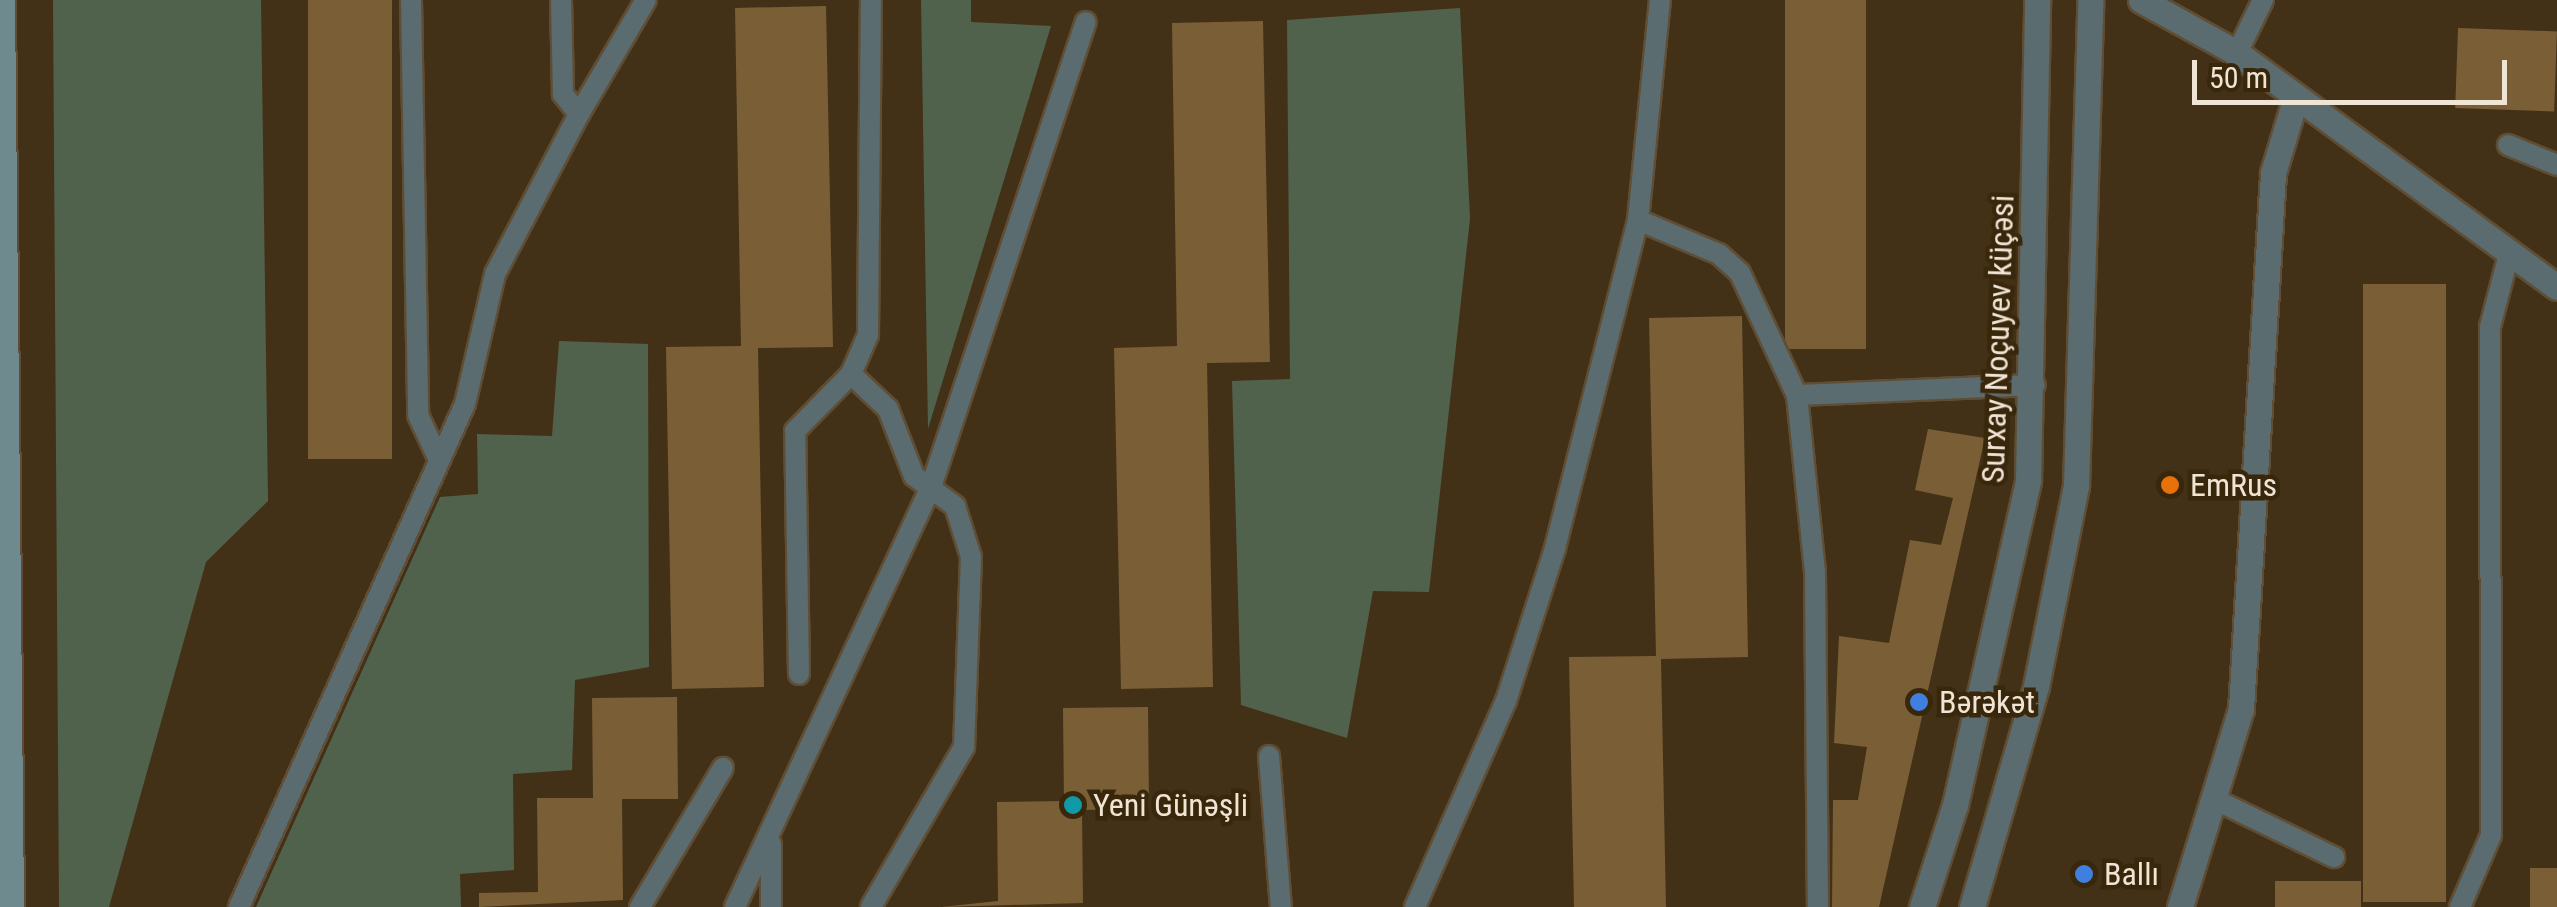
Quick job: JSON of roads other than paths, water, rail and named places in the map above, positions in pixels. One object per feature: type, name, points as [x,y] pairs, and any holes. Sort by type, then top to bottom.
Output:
[{"type":"main road","points":[[2,0],[11,907]]},
{"type":"street","name":"Surxay Noçuyev küçəsi","points":[[1922,907],[2017,546],[2036,385],[2037,0]]},
{"type":"street","points":[[1972,907],[2036,686],[2076,486],[2090,0]]},
{"type":"street","points":[[2141,0],[2237,53],[2508,258],[2557,286]]},
{"type":"street","points":[[2180,907],[2218,801],[2241,709],[2273,173],[2296,97]]},
{"type":"lane","points":[[411,0],[418,415],[438,460]]},
{"type":"lane","points":[[561,0],[563,94],[578,114]]},
{"type":"lane","points":[[240,907],[465,404],[483,302],[578,114],[646,0]]},
{"type":"lane","points":[[799,674],[796,431],[851,374],[868,335],[871,0]]},
{"type":"lane","points":[[1415,907],[1535,618],[1638,220],[1660,0]]},
{"type":"lane","points":[[2237,53],[2263,0]]},
{"type":"lane","points":[[735,907],[771,838],[930,488],[1086,22]]},
{"type":"lane","points":[[2508,145],[2557,165]]},
{"type":"lane","points":[[1638,220],[1719,254],[1740,273],[1797,394],[1815,572],[1818,907]]},
{"type":"lane","points":[[2460,907],[2491,835],[2490,328],[2508,258]]},
{"type":"lane","points":[[851,374],[882,399],[898,448],[930,488],[963,520],[971,557],[964,747],[871,907]]},
{"type":"lane","points":[[1797,394],[2036,385]]},
{"type":"lane","points":[[1269,756],[1281,907]]},
{"type":"lane","points":[[640,907],[723,768]]},
{"type":"lane","points":[[2218,801],[2334,857]]},
{"type":"lane","points":[[771,838],[771,907]]},
{"type":"place","name":"EmRus","points":[[2170,485]]},
{"type":"place","name":"Bərəkət","points":[[1919,702]]},
{"type":"place","name":"Yeni Günəşli","points":[[1073,805]]},
{"type":"place","name":"Ballı","points":[[2084,874]]}]
